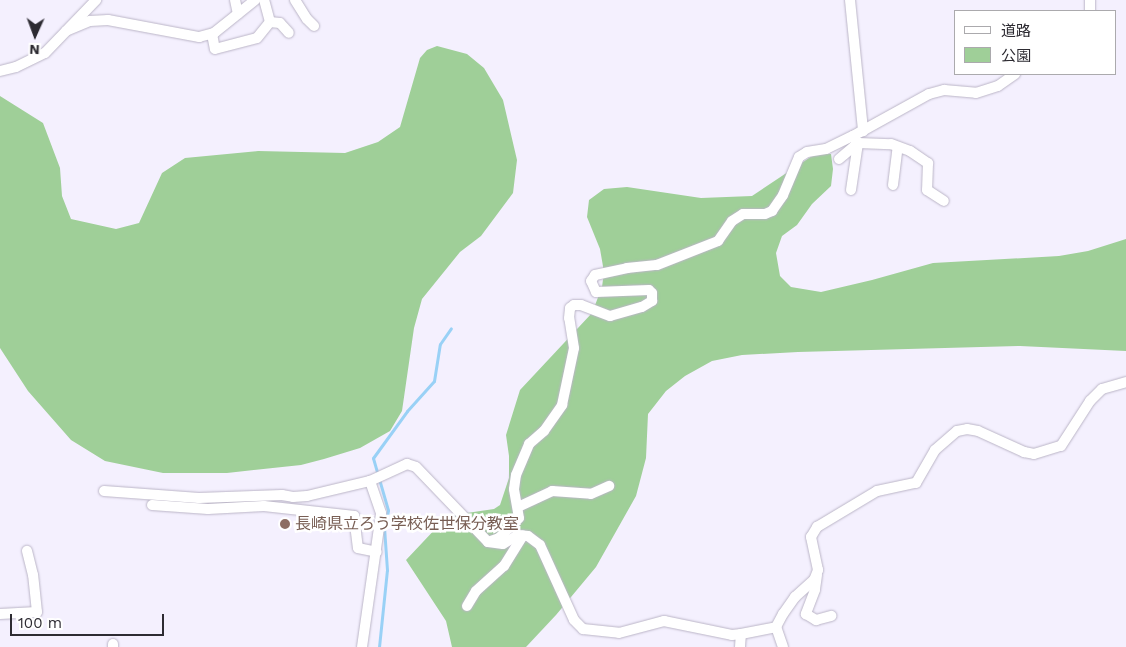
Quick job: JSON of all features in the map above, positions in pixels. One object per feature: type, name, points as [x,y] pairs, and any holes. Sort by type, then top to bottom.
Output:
[{"type":"street","points":[[0,71],[16,67],[45,53],[96,0]]},
{"type":"street","points":[[235,0],[238,14]]},
{"type":"street","points":[[66,31],[90,21],[108,20],[199,38],[212,34],[255,0]]},
{"type":"street","points":[[264,0],[270,22]]},
{"type":"street","points":[[295,0],[307,19],[314,26]]},
{"type":"street","points":[[850,0],[858,137],[851,190]]},
{"type":"street","points":[[212,34],[215,50],[257,38],[270,22]]},
{"type":"street","points":[[270,22],[280,22],[289,33]]},
{"type":"street","points":[[488,542],[499,538],[519,518],[514,489],[516,475],[529,444],[544,431],[562,405],[574,348],[569,318],[570,308],[574,305],[582,305],[610,316],[642,307],[652,301],[652,294],[649,290],[596,292],[591,281],[596,275],[620,269],[657,265],[718,241],[732,222],[743,214],[765,214],[772,211],[783,195],[799,157],[807,152],[826,149],[858,137],[929,94],[944,90],[976,94],[998,86],[1013,75]]},
{"type":"street","points":[[858,137],[891,144],[910,151],[928,163],[927,190],[944,201]]},
{"type":"street","points":[[839,159],[858,137]]},
{"type":"street","points":[[893,185],[898,147]]},
{"type":"street","points":[[831,616],[816,620],[806,614],[815,590],[817,572],[811,537],[817,527],[877,491],[916,484],[935,450],[957,431],[967,428],[978,431],[1024,452],[1034,454],[1053,450],[1061,446],[1090,401],[1102,389],[1126,382]]},
{"type":"street","points":[[104,492],[199,498],[307,496],[373,480],[408,464],[416,467],[488,542],[502,544],[518,535],[528,536],[540,545],[574,620],[583,629],[619,633],[664,621],[732,635],[776,627]]},
{"type":"street","points":[[362,647],[377,552],[381,513],[373,480]]},
{"type":"street","points":[[518,507],[552,491],[590,494],[609,486]]},
{"type":"street","points":[[152,505],[208,509],[264,506],[354,516],[358,548],[377,552]]},
{"type":"street","points":[[467,606],[476,591],[504,566],[523,536]]},
{"type":"street","points":[[0,614],[36,612],[33,574],[28,551]]},
{"type":"street","points":[[783,647],[776,627],[782,614],[796,596],[814,580],[817,572]]},
{"type":"street","points":[[740,647],[741,634]]},
{"type":"green space","points":[[437,46],[467,54],[484,68],[503,100],[517,160],[513,193],[481,236],[460,252],[422,299],[414,328],[402,411],[390,431],[360,448],[301,465],[227,473],[163,473],[105,461],[71,440],[28,391],[0,348],[0,96],[43,123],[60,168],[62,196],[71,219],[116,229],[139,223],[162,173],[185,158],[258,151],[345,153],[378,142],[400,127],[420,58],[427,50]]},
{"type":"green space","points":[[815,154],[831,154],[833,169],[831,186],[812,204],[797,225],[782,236],[776,253],[780,276],[791,287],[821,292],[933,263],[1059,256],[1088,251],[1126,239],[1126,351],[1020,346],[798,352],[742,355],[712,361],[685,376],[666,391],[648,414],[646,458],[636,496],[596,567],[556,615],[526,647],[452,647],[446,621],[406,560],[439,525],[460,514],[494,509],[500,505],[509,478],[509,456],[506,435],[520,390],[592,313],[602,287],[604,272],[600,249],[587,217],[589,200],[604,189],[627,187],[701,198],[752,196]]},
{"type":"waterway","points":[[379,647],[387,570],[384,531],[388,510],[373,458],[407,411],[434,381],[440,344],[451,328]]},
{"type":"place","name":"長崎県立ろう学校佐世保分教室","points":[[285,524]]}]
